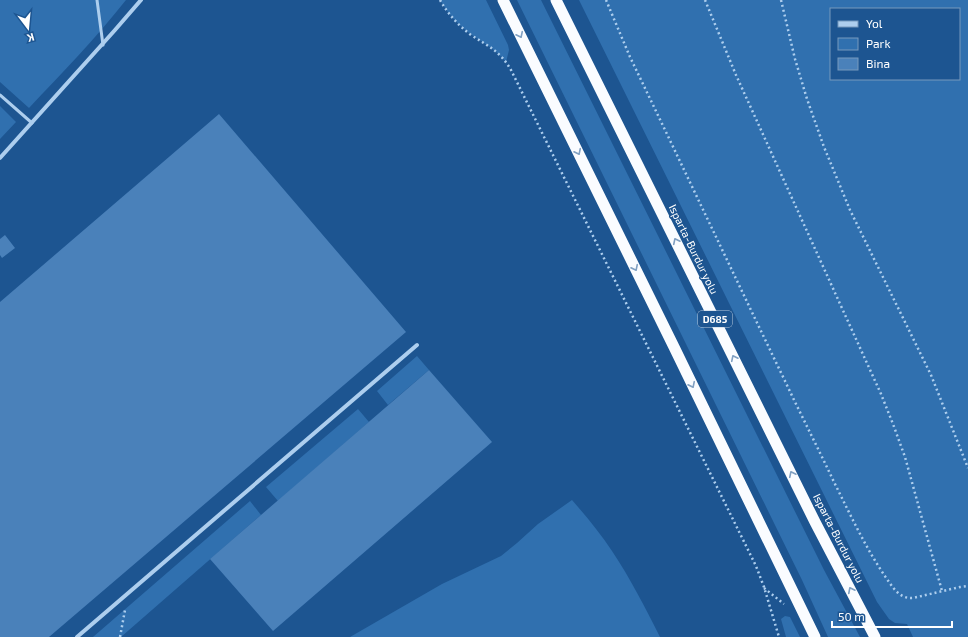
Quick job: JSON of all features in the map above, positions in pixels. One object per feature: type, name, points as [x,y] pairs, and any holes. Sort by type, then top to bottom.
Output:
[{"type":"highway","points":[[503,0],[815,637]]},
{"type":"highway","name":"Isparta-Burdur yolu","points":[[556,0],[812,514],[875,637]]},
{"type":"street","points":[[0,158],[103,45],[141,0]]},
{"type":"street","points":[[77,637],[417,345]]},
{"type":"lane","points":[[97,0],[103,45]]},
{"type":"lane","points":[[0,95],[32,123]]},
{"type":"path","points":[[440,0],[445,9],[457,23],[498,52],[511,70],[756,566],[779,637]]},
{"type":"path","points":[[606,0],[633,64],[798,408],[849,512],[871,553],[898,593],[908,599],[968,586]]},
{"type":"path","points":[[705,0],[739,82],[875,380],[893,424],[905,457],[942,591]]},
{"type":"path","points":[[781,0],[797,66],[807,100],[824,147],[850,210],[931,375],[968,468]]},
{"type":"path","points":[[120,637],[127,594]]},
{"type":"green space","points":[[0,0],[126,0],[91,42],[29,108],[0,82]]},
{"type":"green space","points":[[440,0],[486,0],[508,45],[509,50],[506,62],[494,50],[462,27],[450,15]]},
{"type":"green space","points":[[517,0],[541,0],[824,570],[860,637],[828,637],[802,580]]},
{"type":"green space","points":[[579,0],[968,0],[968,637],[913,637],[907,624],[895,623],[889,619],[877,602]]},
{"type":"green space","points":[[0,106],[16,122],[0,139]]},
{"type":"green space","points":[[417,356],[429,370],[388,405],[377,391]]},
{"type":"green space","points":[[358,409],[369,422],[278,501],[266,487]]},
{"type":"green space","points":[[572,500],[588,518],[619,561],[660,637],[350,637],[442,584],[501,556],[538,524]]},
{"type":"green space","points":[[250,501],[261,515],[121,637],[93,637]]},
{"type":"green space","points":[[785,616],[790,617],[800,637],[786,637],[781,619]]},
{"type":"building","points":[[219,114],[406,332],[49,637],[0,637],[0,302]]},
{"type":"building","points":[[5,235],[15,248],[2,258],[0,255],[0,239]]},
{"type":"building","points":[[429,370],[492,442],[273,631],[210,559]]}]
